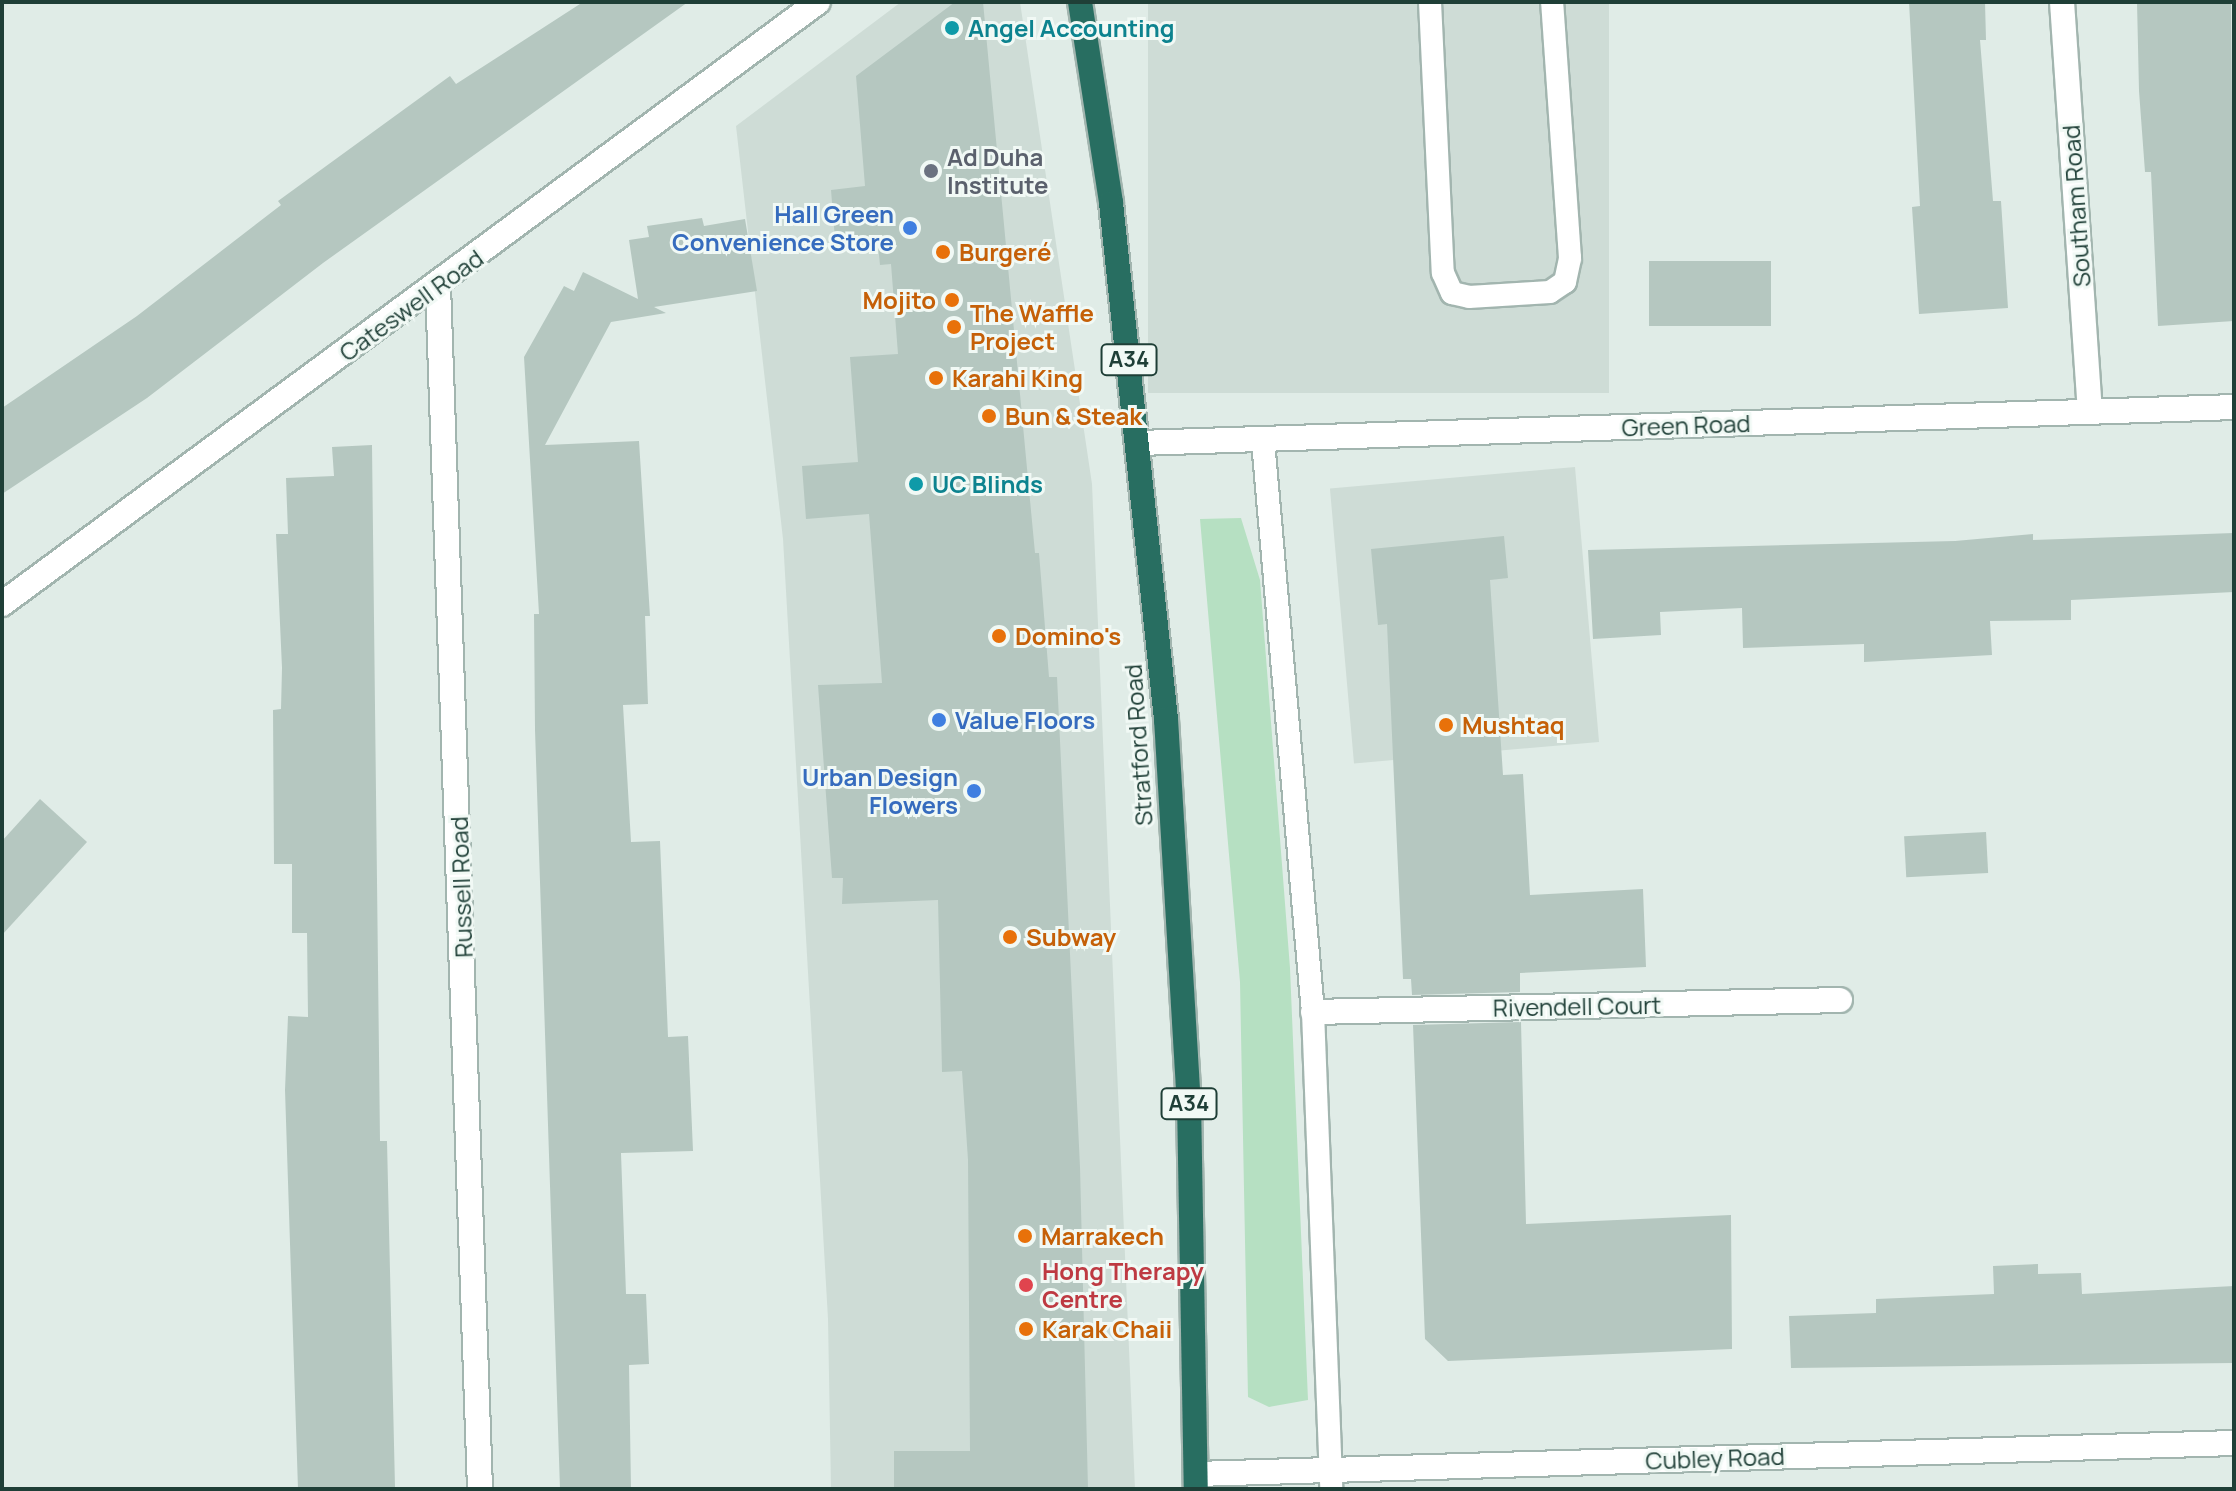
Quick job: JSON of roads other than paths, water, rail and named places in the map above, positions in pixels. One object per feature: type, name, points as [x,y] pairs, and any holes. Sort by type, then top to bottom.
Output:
[{"type":"highway","name":"Stratford Road","points":[[1080,2],[1139,443],[1166,719],[1189,1101],[1196,1481]]},
{"type":"street","name":"Cateswell Road","points":[[3,602],[438,286],[818,2]]},
{"type":"street","name":"Southam Road","points":[[2062,2],[2090,410]]},
{"type":"street","name":"Russell Road","points":[[438,286],[480,1489]]},
{"type":"street","name":"Green Road","points":[[1139,443],[2234,407]]},
{"type":"street","name":"Rivendell Court","points":[[1313,1012],[1840,1000]]},
{"type":"street","name":"Cubley Road","points":[[1196,1481],[1331,1479],[2234,1443]]},
{"type":"lane","points":[[1430,2],[1443,273],[1452,293],[1469,297],[1550,292],[1565,282],[1570,258],[1552,2]]},
{"type":"lane","points":[[1263,441],[1313,1012],[1331,1479]]},
{"type":"place","name":"Angel Accounting","points":[[952,28]]},
{"type":"place","name":"Ad Duha Institute","points":[[931,171]]},
{"type":"place","name":"Hall Green Convenience Store","points":[[910,228]]},
{"type":"place","name":"Burgeré","points":[[943,252]]},
{"type":"place","name":"Mojito","points":[[952,300]]},
{"type":"place","name":"The Waffle Project","points":[[954,327]]},
{"type":"place","name":"Karahi King","points":[[936,378]]},
{"type":"place","name":"Bun & Steak","points":[[989,416]]},
{"type":"place","name":"UC Blinds","points":[[916,484]]},
{"type":"place","name":"Domino's","points":[[999,636]]},
{"type":"place","name":"Value Floors","points":[[939,720]]},
{"type":"place","name":"Mushtaq","points":[[1446,725]]},
{"type":"place","name":"Urban Design Flowers","points":[[974,791]]},
{"type":"place","name":"Subway","points":[[1010,937]]},
{"type":"place","name":"Marrakech","points":[[1025,1236]]},
{"type":"place","name":"Hong Therapy Centre","points":[[1026,1285]]},
{"type":"place","name":"Karak Chaii","points":[[1026,1329]]}]
